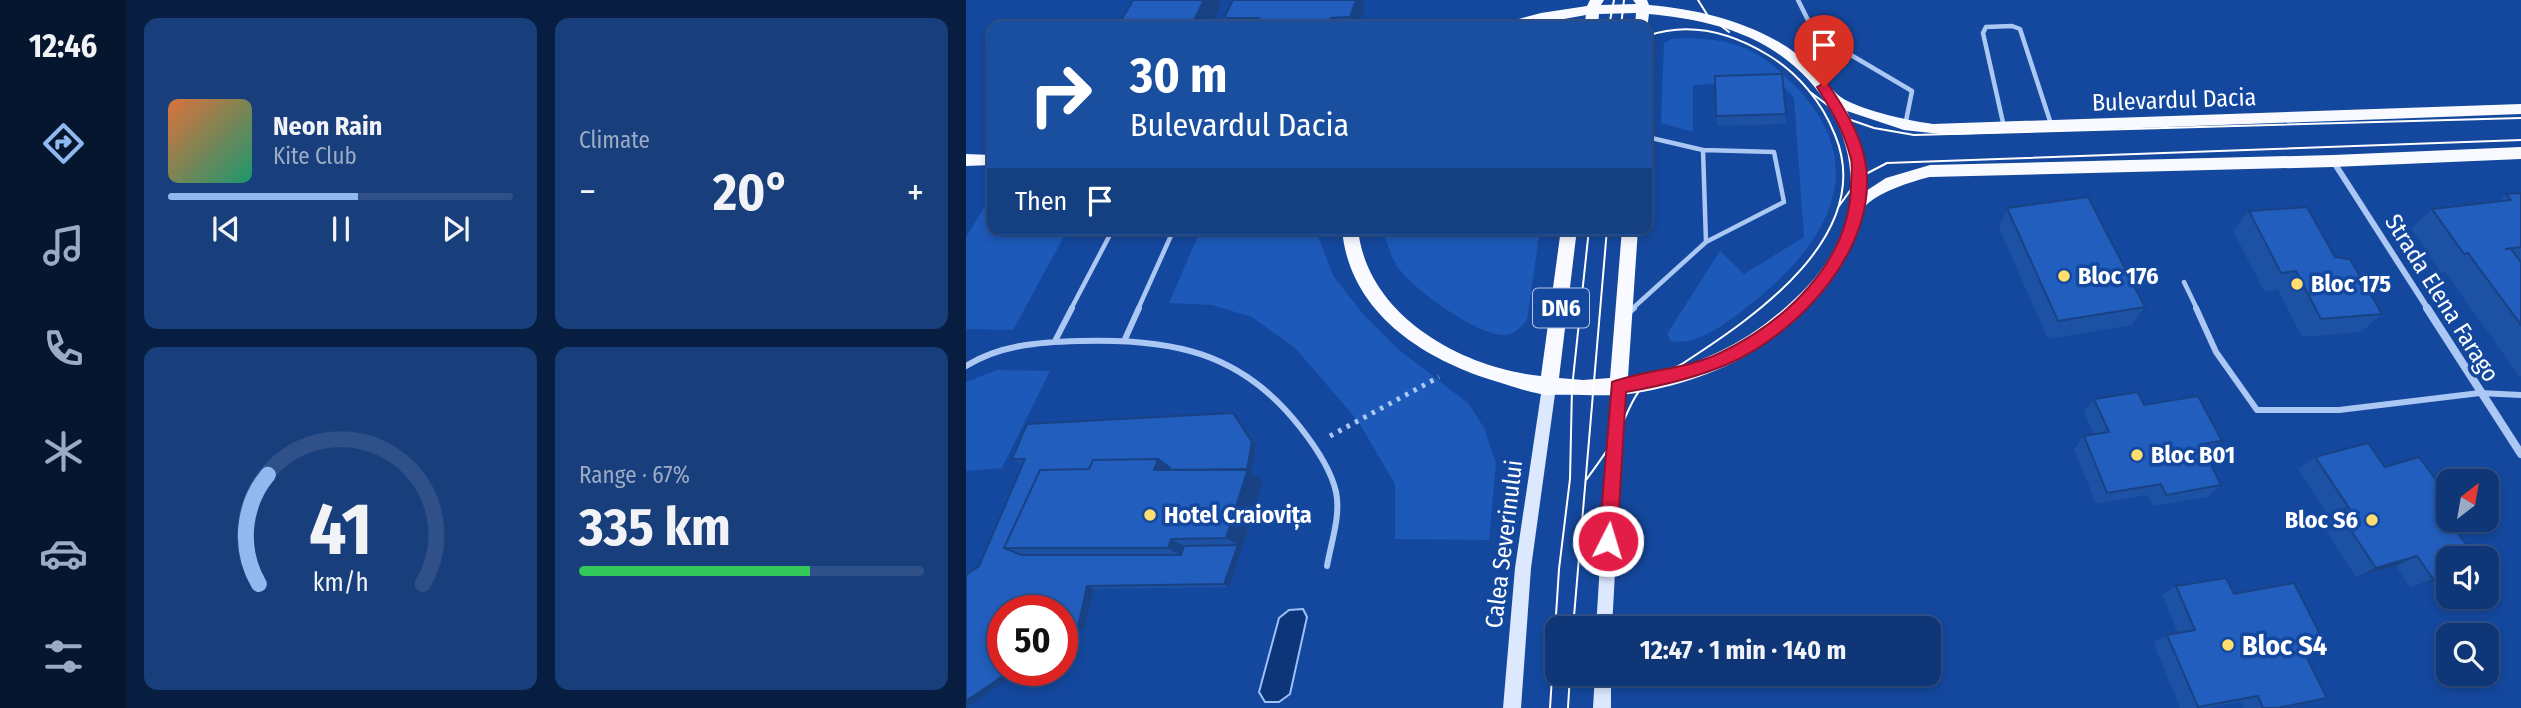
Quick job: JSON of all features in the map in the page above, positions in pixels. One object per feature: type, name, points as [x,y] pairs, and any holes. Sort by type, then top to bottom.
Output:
[{"type":"main road","points":[[1592,21],[1595,3]]},
{"type":"main road","points":[[1522,21],[1595,3],[1641,3],[1642,21]]},
{"type":"main road","name":"Bulevardul Dacia","points":[[1618,387],[1678,375],[1725,358],[1774,329],[1816,291],[1823,281],[1844,249],[1858,204],[1858,161],[1851,134],[1834,100],[1813,74],[1786,52],[1754,33],[1708,16],[1641,3]]},
{"type":"main road","name":"Bulevardul Dacia","points":[[1834,100],[1876,118],[1905,126],[1937,130],[2521,109]]},
{"type":"main road","points":[[1858,204],[1891,182],[1930,171],[2521,153]]},
{"type":"main road","points":[[966,160],[987,160]]},
{"type":"main road","points":[[1348,235],[1359,270],[1379,302],[1405,330],[1446,357],[1471,369],[1498,377],[1549,387],[1618,387]]},
{"type":"main road","name":"Calea Severinului","points":[[1512,708],[1523,568],[1568,235]]},
{"type":"main road","name":"DN6","points":[[1605,616],[1630,235]]},
{"type":"main road","points":[[1602,708],[1603,686]]},
{"type":"street","name":"Strada Elena Farago","points":[[2333,160],[2521,454]]},
{"type":"lane","points":[[1798,0],[1807,21],[1863,64],[1903,82],[1912,91],[1905,126]]},
{"type":"lane","points":[[2004,128],[1983,33],[1986,27],[2012,26],[2020,29],[2052,127]]},
{"type":"lane","points":[[1623,317],[1706,242],[1784,202],[1774,152],[1703,150],[1652,138]]},
{"type":"lane","points":[[1703,150],[1706,242]]},
{"type":"lane","points":[[1054,342],[1110,235]]},
{"type":"lane","points":[[1125,339],[1171,235]]},
{"type":"lane","points":[[2184,282],[2216,352],[2257,410],[2339,410],[2480,393],[2521,395]]},
{"type":"lane","points":[[966,366],[1010,349],[1054,342],[1125,339],[1192,349],[1232,364],[1275,397],[1314,445],[1337,495],[1327,566]]},
{"type":"path","points":[[1314,445],[1436,378],[1471,369]]},
{"type":"shaded area","points":[[1671,39],[1718,41],[1745,48],[1781,73],[1819,116],[1832,146],[1836,176],[1830,205],[1818,232],[1799,259],[1775,284],[1730,320],[1702,337],[1681,342],[1671,341],[1667,334],[1720,251],[1744,274],[1804,237],[1794,98],[1778,81],[1693,85],[1693,132],[1661,123],[1664,43]]},
{"type":"shaded area","points":[[987,203],[987,235],[1065,235],[1013,330],[966,329],[966,237]]},
{"type":"shaded area","points":[[1198,235],[1317,235],[1334,277],[1363,314],[1398,349],[1469,404],[1484,428],[1496,463],[1489,540],[1395,539],[1395,484],[1358,421],[1296,349],[1252,317],[1212,305],[1169,303]]},
{"type":"shaded area","points":[[1384,235],[1539,235],[1527,320],[1515,332],[1505,335],[1479,328],[1448,311],[1419,289],[1400,270]]},
{"type":"shaded area","points":[[997,370],[1050,371],[1002,468],[966,471],[966,382]]},
{"type":"shaded area","points":[[1303,609],[1307,617],[1290,694],[1279,702],[1265,702],[1259,692],[1279,618],[1289,610]]},
{"type":"building","points":[[1133,0],[1204,0],[1194,21],[1121,21]]},
{"type":"building","points":[[1233,0],[1356,0],[1350,17],[1331,18],[1329,21],[1261,21],[1259,18],[1223,20]]},
{"type":"building","points":[[1227,18],[1259,18],[1258,21],[1226,21]]},
{"type":"building","points":[[1782,74],[1786,114],[1716,116],[1715,76]]},
{"type":"building","points":[[2521,193],[2521,247],[2505,249],[2511,249],[2521,262],[2521,325],[2432,209],[2511,200],[2506,194]]},
{"type":"building","name":"Bloc 176","points":[[2088,197],[2145,307],[2058,321],[2007,208]]},
{"type":"building","points":[[2307,207],[2335,257],[2350,259],[2382,314],[2321,319],[2296,271],[2281,273],[2249,211]]},
{"type":"building","name":"Bloc B01","points":[[2138,392],[2144,405],[2198,396],[2222,441],[2201,444],[2221,485],[2166,495],[2161,484],[2107,493],[2084,436],[2109,432],[2094,399]]},
{"type":"building","points":[[1233,413],[1252,442],[1247,470],[1170,470],[1158,459],[1093,460],[1089,469],[1040,470],[1004,548],[1021,555],[1181,555],[1184,546],[1238,545],[1224,584],[1087,586],[1078,626],[1078,595],[987,595],[988,686],[966,701],[966,575],[979,566],[1025,459],[1012,459],[1027,424]]},
{"type":"building","name":"Bloc S6","points":[[2368,443],[2385,467],[2419,457],[2436,480],[2436,532],[2457,532],[2467,546],[2436,546],[2436,578],[2433,579],[2417,556],[2376,568],[2338,511],[2349,508],[2315,457]]},
{"type":"building","name":"Hotel Craiovița","points":[[1158,459],[1154,470],[1248,469],[1226,538],[1171,539],[1168,548],[1004,548],[1040,470],[1089,469],[1093,460]]},
{"type":"building","name":"Bloc S4","points":[[2226,578],[2234,594],[2294,583],[2324,642],[2301,646],[2327,698],[2277,708],[2263,708],[2258,696],[2198,707],[2167,635],[2195,630],[2176,586]]},
{"type":"tram line","points":[[1610,21],[1614,0]]},
{"type":"tram line","points":[[1622,21],[1624,0]]},
{"type":"tram line","points":[[1698,0],[1708,16],[1729,32]]},
{"type":"tram line","points":[[1652,35],[1694,29],[1739,40],[1779,62],[1810,92]]},
{"type":"tram line","points":[[1810,92],[1845,118],[1874,128],[1914,135],[2521,118]]},
{"type":"tram line","points":[[1810,92],[1835,135],[1843,171],[1839,206]]},
{"type":"tram line","points":[[1839,206],[1860,177],[1887,163],[2521,140]]},
{"type":"tram line","points":[[1586,480],[1613,442],[1642,387],[1652,378],[1681,365],[1714,343],[1774,296],[1802,268],[1824,238],[1839,206]]},
{"type":"tram line","points":[[1550,708],[1559,569],[1570,479],[1572,388],[1588,235]]},
{"type":"tram line","points":[[1574,616],[1606,235]]},
{"type":"tram line","points":[[1568,708],[1569,686]]},
{"type":"place","name":"Bloc 176","points":[[2064,276]]},
{"type":"place","name":"Bloc 175","points":[[2297,284]]},
{"type":"place","name":"Bloc B01","points":[[2137,455]]},
{"type":"place","name":"Hotel Craiovița","points":[[1150,515]]},
{"type":"place","name":"Bloc S6","points":[[2372,520]]},
{"type":"place","name":"Bloc S4","points":[[2228,645]]},
{"type":"route","points":[[1608,541],[1617,435],[1618,387],[1678,375],[1725,358],[1774,329],[1816,291],[1844,249],[1858,204],[1860,177],[1845,118],[1824,87]]}]
